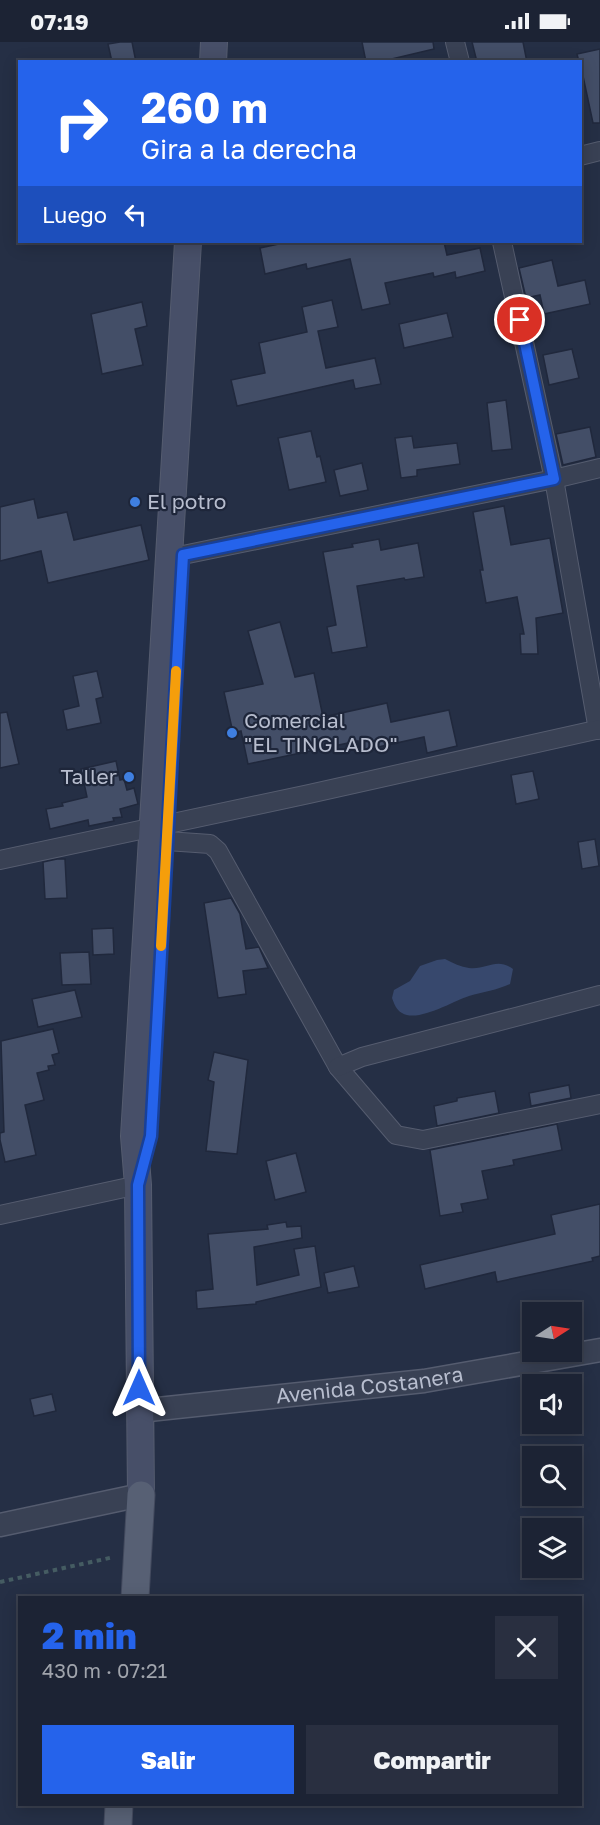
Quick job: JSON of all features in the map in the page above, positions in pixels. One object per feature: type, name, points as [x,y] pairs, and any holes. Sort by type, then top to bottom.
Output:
[{"type":"main road","points":[[199,60],[200,42]]},
{"type":"main road","points":[[213,60],[214,42]]},
{"type":"main road","points":[[135,1596],[141,1496],[138,1185],[151,1136],[188,243]]},
{"type":"main road","points":[[162,830],[183,555],[201,243]]},
{"type":"main road","points":[[118,1825],[120,1806]]},
{"type":"street","points":[[455,42],[460,60]]},
{"type":"street","points":[[582,156],[600,151]]},
{"type":"street","points":[[0,860],[162,830],[195,819],[599,730],[554,479],[502,243]]},
{"type":"street","points":[[183,555],[600,468]]},
{"type":"street","points":[[162,830],[210,844],[218,850],[338,1067],[396,1135],[423,1140],[600,1104]]},
{"type":"street","points":[[338,1067],[362,1057],[600,995]]},
{"type":"street","points":[[0,1215],[138,1185]]},
{"type":"street","name":"Avenida Costanera","points":[[139,1411],[424,1381],[600,1350]]},
{"type":"street","points":[[0,1526],[141,1496]]},
{"type":"path","points":[[0,1582],[139,1552]]},
{"type":"water","points":[[445,959],[469,968],[496,964],[507,966],[513,969],[510,984],[469,996],[426,1013],[409,1015],[400,1012],[392,998],[394,990],[410,981],[420,966]]},
{"type":"building","points":[[132,42],[136,60],[112,60],[108,44]]},
{"type":"building","points":[[362,42],[433,42],[434,49],[387,60],[366,60]]},
{"type":"building","points":[[472,42],[523,42],[527,60],[476,60]]},
{"type":"building","points":[[600,49],[600,123],[593,123],[582,71],[582,60],[578,60],[577,54]]},
{"type":"building","points":[[283,243],[444,243],[447,255],[480,248],[485,271],[456,278],[455,272],[434,277],[433,273],[385,283],[390,304],[362,310],[350,259],[307,269],[306,264],[265,274],[260,248]]},
{"type":"building","points":[[552,260],[558,286],[585,280],[590,304],[544,314],[540,295],[526,298],[519,268]]},
{"type":"building","points":[[332,300],[338,327],[318,331],[326,368],[375,358],[381,384],[355,389],[353,380],[237,406],[231,380],[265,373],[259,343],[307,332],[302,307]]},
{"type":"building","points":[[142,302],[147,326],[135,329],[143,365],[102,374],[91,314]]},
{"type":"building","points":[[447,313],[453,337],[404,348],[399,324]]},
{"type":"building","points":[[572,349],[579,378],[549,385],[543,355]]},
{"type":"building","points":[[506,400],[512,449],[492,451],[487,403]]},
{"type":"building","points":[[590,427],[596,457],[563,465],[556,434]]},
{"type":"building","points":[[311,431],[326,482],[289,490],[278,438]]},
{"type":"building","points":[[412,436],[414,448],[457,443],[460,464],[417,470],[417,476],[401,478],[395,438]]},
{"type":"building","points":[[362,463],[368,490],[340,496],[334,470]]},
{"type":"building","points":[[34,499],[38,518],[67,512],[74,540],[141,525],[149,560],[48,583],[41,551],[0,561],[0,507]]},
{"type":"building","points":[[504,506],[511,545],[550,538],[563,613],[536,618],[538,654],[521,654],[520,634],[524,634],[517,597],[486,603],[473,512]]},
{"type":"building","points":[[379,539],[381,550],[418,543],[424,577],[357,586],[367,647],[332,653],[327,627],[336,625],[323,552],[353,547],[352,544]]},
{"type":"building","points":[[280,622],[295,677],[314,673],[323,717],[387,703],[391,722],[449,710],[457,746],[427,753],[424,737],[360,751],[358,741],[248,764],[241,731],[233,733],[224,692],[263,684],[248,631]]},
{"type":"building","points":[[97,671],[103,697],[96,699],[101,723],[67,730],[63,710],[79,706],[73,676]]},
{"type":"building","points":[[7,712],[19,764],[0,768],[0,713]]},
{"type":"building","points":[[116,761],[120,780],[124,779],[127,790],[134,788],[138,804],[120,809],[122,817],[113,818],[114,821],[89,826],[88,820],[50,829],[46,809],[63,806],[62,803],[87,797],[81,769]]},
{"type":"building","points":[[533,771],[539,799],[516,804],[511,775]]},
{"type":"building","points":[[595,839],[599,866],[582,869],[578,842]]},
{"type":"building","points":[[65,859],[67,898],[45,899],[43,862]]},
{"type":"building","points":[[231,898],[240,914],[246,949],[259,947],[268,968],[243,971],[246,994],[218,998],[204,903]]},
{"type":"building","points":[[113,928],[114,954],[93,955],[92,929]]},
{"type":"building","points":[[89,952],[91,984],[62,985],[60,953]]},
{"type":"building","points":[[75,990],[82,1017],[38,1027],[32,999]]},
{"type":"building","points":[[53,1029],[59,1053],[52,1055],[55,1065],[48,1066],[49,1070],[37,1073],[44,1100],[25,1105],[36,1155],[5,1162],[0,1140],[0,1133],[4,1132],[1,1041]]},
{"type":"building","points":[[214,1052],[248,1060],[237,1154],[206,1151],[214,1082],[208,1080]]},
{"type":"building","points":[[569,1085],[571,1098],[531,1106],[529,1093]]},
{"type":"building","points":[[495,1091],[499,1113],[437,1126],[434,1106],[457,1101],[457,1098]]},
{"type":"building","points":[[557,1124],[562,1150],[513,1160],[514,1165],[482,1171],[488,1199],[461,1204],[463,1212],[440,1216],[430,1150]]},
{"type":"building","points":[[296,1153],[306,1192],[275,1200],[266,1161]]},
{"type":"building","points":[[600,1204],[600,1256],[592,1258],[593,1261],[497,1282],[495,1272],[425,1289],[420,1265],[555,1234],[551,1215]]},
{"type":"building","points":[[286,1222],[287,1227],[301,1226],[302,1238],[254,1247],[257,1285],[299,1275],[294,1249],[315,1246],[321,1287],[256,1302],[256,1304],[197,1309],[196,1291],[213,1289],[208,1234],[268,1229],[267,1225]]},
{"type":"building","points":[[354,1266],[359,1287],[328,1293],[324,1273]]},
{"type":"building","points":[[52,1394],[56,1411],[34,1416],[30,1399]]},
{"type":"slow traffic","points":[[161,946],[176,671]]},
{"type":"place","name":"El potro","points":[[135,502]]},
{"type":"place","name":"Comercial \"EL TINGLADO\"","points":[[232,733]]},
{"type":"place","name":"Taller","points":[[129,777]]},
{"type":"route","points":[[139,1388],[138,1185],[151,1136],[183,555],[554,479],[520,320]]}]
